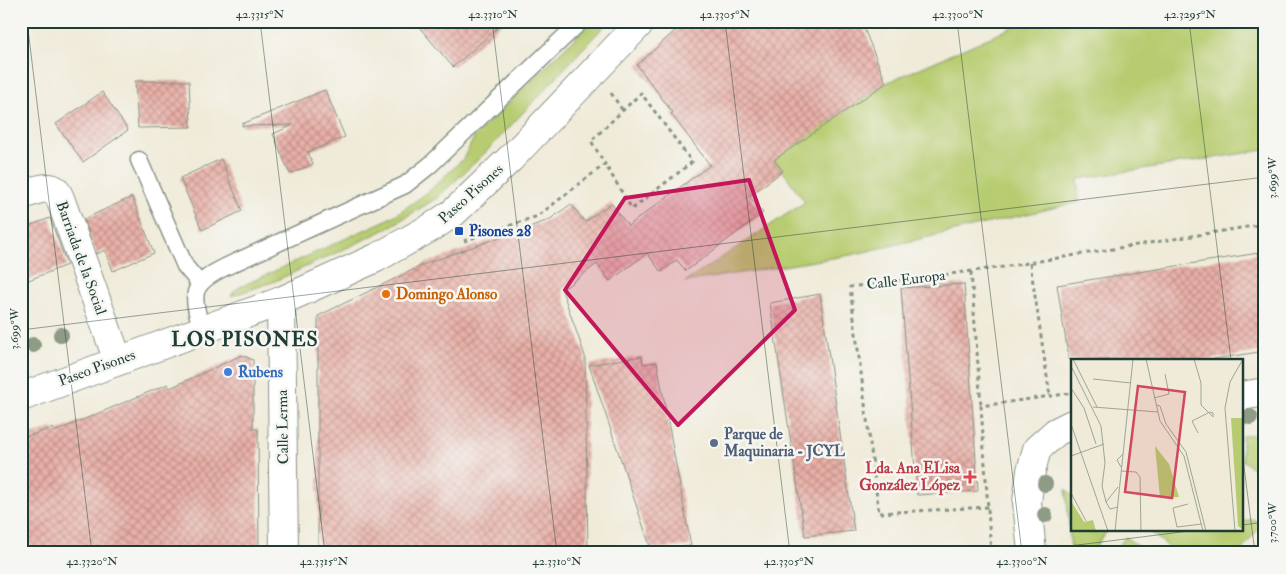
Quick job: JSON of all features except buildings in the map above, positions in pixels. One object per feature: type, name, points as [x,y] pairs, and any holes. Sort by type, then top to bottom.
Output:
[{"type":"main road","name":"Paseo Pisones","points":[[21,396],[281,301],[376,258],[432,228],[453,213],[511,158],[642,21]]},
{"type":"main road","name":"Barriada de la Social","points":[[21,196],[42,188],[55,190],[61,201],[118,360]]},
{"type":"main road","name":"Calle Lerma","points":[[281,301],[284,553]]},
{"type":"main road","points":[[1244,396],[1265,392]]},
{"type":"main road","points":[[1032,553],[1027,502],[1031,471],[1037,448],[1056,432],[1071,424]]},
{"type":"lane","points":[[202,331],[196,299],[196,291],[200,284],[218,271],[236,262],[405,185],[430,165],[581,21]]},
{"type":"lane","points":[[140,160],[185,266],[200,284]]},
{"type":"path","points":[[604,100],[617,86]]},
{"type":"path","points":[[611,93],[623,110]]},
{"type":"path","points":[[641,93],[692,162],[632,209],[605,164],[591,141],[641,93]]},
{"type":"path","points":[[464,237],[456,244],[538,216],[605,164]]},
{"type":"path","name":"Calle Europa","points":[[988,507],[879,513],[850,287],[971,272],[1265,224]]},
{"type":"path","points":[[1030,263],[1050,396]]},
{"type":"path","points":[[971,272],[991,553]]},
{"type":"path","points":[[981,406],[1071,393]]},
{"type":"highlighted area","points":[[749,180],[795,310],[678,425],[565,290],[625,198]]},
{"type":"green space","points":[[592,21],[609,21],[486,152],[437,198],[388,228],[353,245],[273,282],[231,296],[235,290],[242,286],[384,221],[428,192],[463,159],[475,136]]},
{"type":"green space","points":[[1027,21],[1265,21],[1265,150],[1078,179],[1079,202],[851,255],[685,282],[805,202],[774,159],[886,83]]},
{"type":"green space","points":[[1265,433],[1265,477],[1244,461],[1244,436]]},
{"type":"green space","points":[[1066,489],[1071,494],[1071,532],[1107,532],[1091,553],[1071,553]]},
{"type":"green space","points":[[1254,519],[1260,527],[1239,553],[1176,553],[1150,532],[1244,532],[1244,521]]},
{"type":"green space","points":[[1126,537],[1145,553],[1112,553]]},
{"type":"place","name":"Pisones 28","points":[[459,231]]},
{"type":"place","name":"Domingo Alonso","points":[[386,294]]},
{"type":"place","name":"Rubens","points":[[228,372]]},
{"type":"place","name":"Parque de Maquinaria - JCYL","points":[[714,443]]},
{"type":"place","name":"Lda. Ana ELisa González López","points":[[970,477]]},
{"type":"district","name":"LOS PISONES","points":[[245,339]]}]
